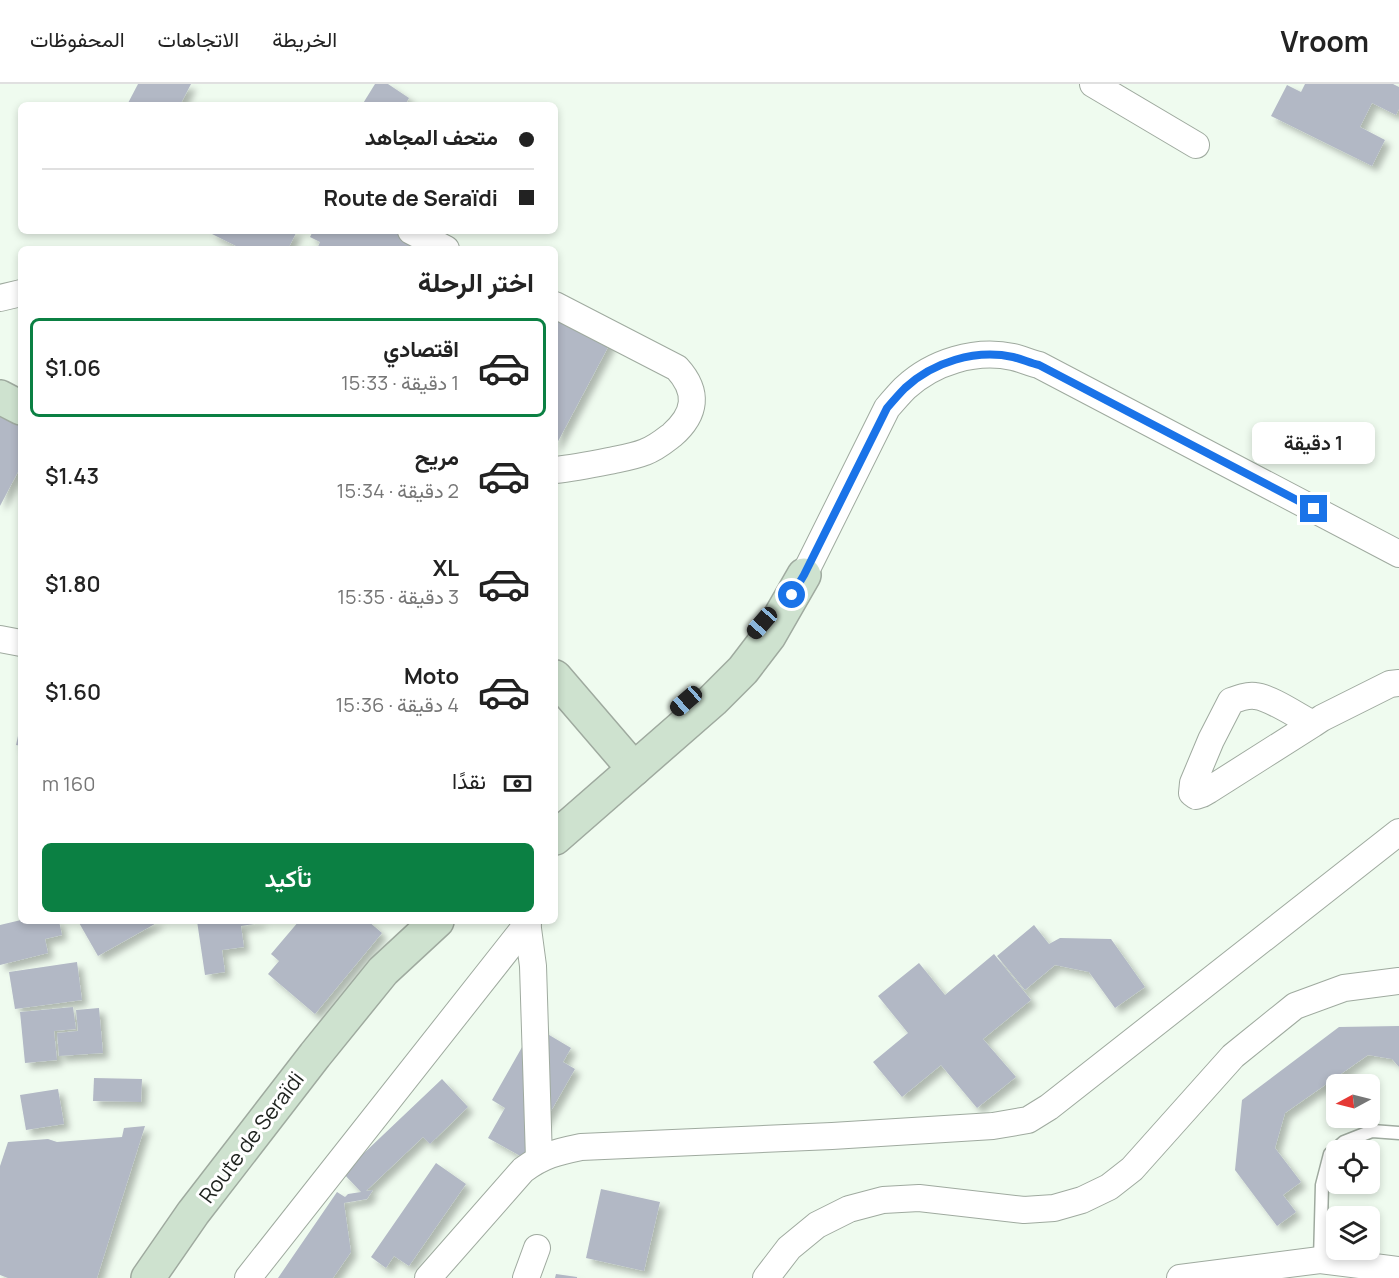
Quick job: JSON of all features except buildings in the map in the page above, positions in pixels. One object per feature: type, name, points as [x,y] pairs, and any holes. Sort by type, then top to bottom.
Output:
[{"type":"main road","points":[[0,398],[18,407]]},
{"type":"main road","points":[[558,813],[713,700],[743,670],[769,636],[804,575]]},
{"type":"main road","points":[[558,681],[621,769]]},
{"type":"main road","points":[[558,709],[621,769]]},
{"type":"main road","points":[[558,835],[621,769]]},
{"type":"main road","name":"Route de Seraïdi","points":[[148,1278],[200,1204],[315,1054],[383,971],[434,924]]},
{"type":"main road","name":"Route de Seraïdi","points":[[360,999],[396,976],[457,924]]},
{"type":"street","points":[[1093,84],[1196,145]]},
{"type":"street","points":[[417,234],[440,246]]},
{"type":"street","points":[[0,298],[18,295]]},
{"type":"street","points":[[558,307],[677,368],[690,385],[692,396],[688,417],[682,426],[658,446],[632,456],[558,469]]},
{"type":"street","points":[[804,575],[887,408],[906,387],[929,370],[955,359],[983,355],[1012,357],[1039,365],[1399,554]]},
{"type":"street","points":[[0,639],[18,643]]},
{"type":"street","points":[[1312,724],[1256,695],[1231,701],[1211,740],[1193,783],[1192,793],[1202,794],[1322,718],[1390,684],[1399,683]]},
{"type":"street","points":[[428,1278],[523,1170],[539,1159],[557,1152],[581,1147],[843,1136],[993,1126],[1028,1120],[1049,1107],[1399,832]]},
{"type":"street","points":[[248,1278],[526,924]]},
{"type":"street","points":[[528,924],[533,966],[539,1159]]},
{"type":"street","points":[[766,1278],[789,1248],[817,1225],[849,1209],[883,1200],[919,1198],[1024,1210],[1054,1208],[1082,1200],[1109,1187],[1132,1169],[1233,1056],[1295,1006],[1344,988],[1399,981]]},
{"type":"street","points":[[525,1278],[537,1248]]},
{"type":"street","points":[[1180,1278],[1320,1260],[1399,1270]]},
{"type":"lane","points":[[1320,1260],[1322,1185],[1330,1154],[1344,1142],[1372,1131],[1399,1133]]},
{"type":"route","points":[[792,595],[887,408],[906,387],[929,370],[955,359],[983,355],[1012,357],[1039,365],[1314,509]]}]
